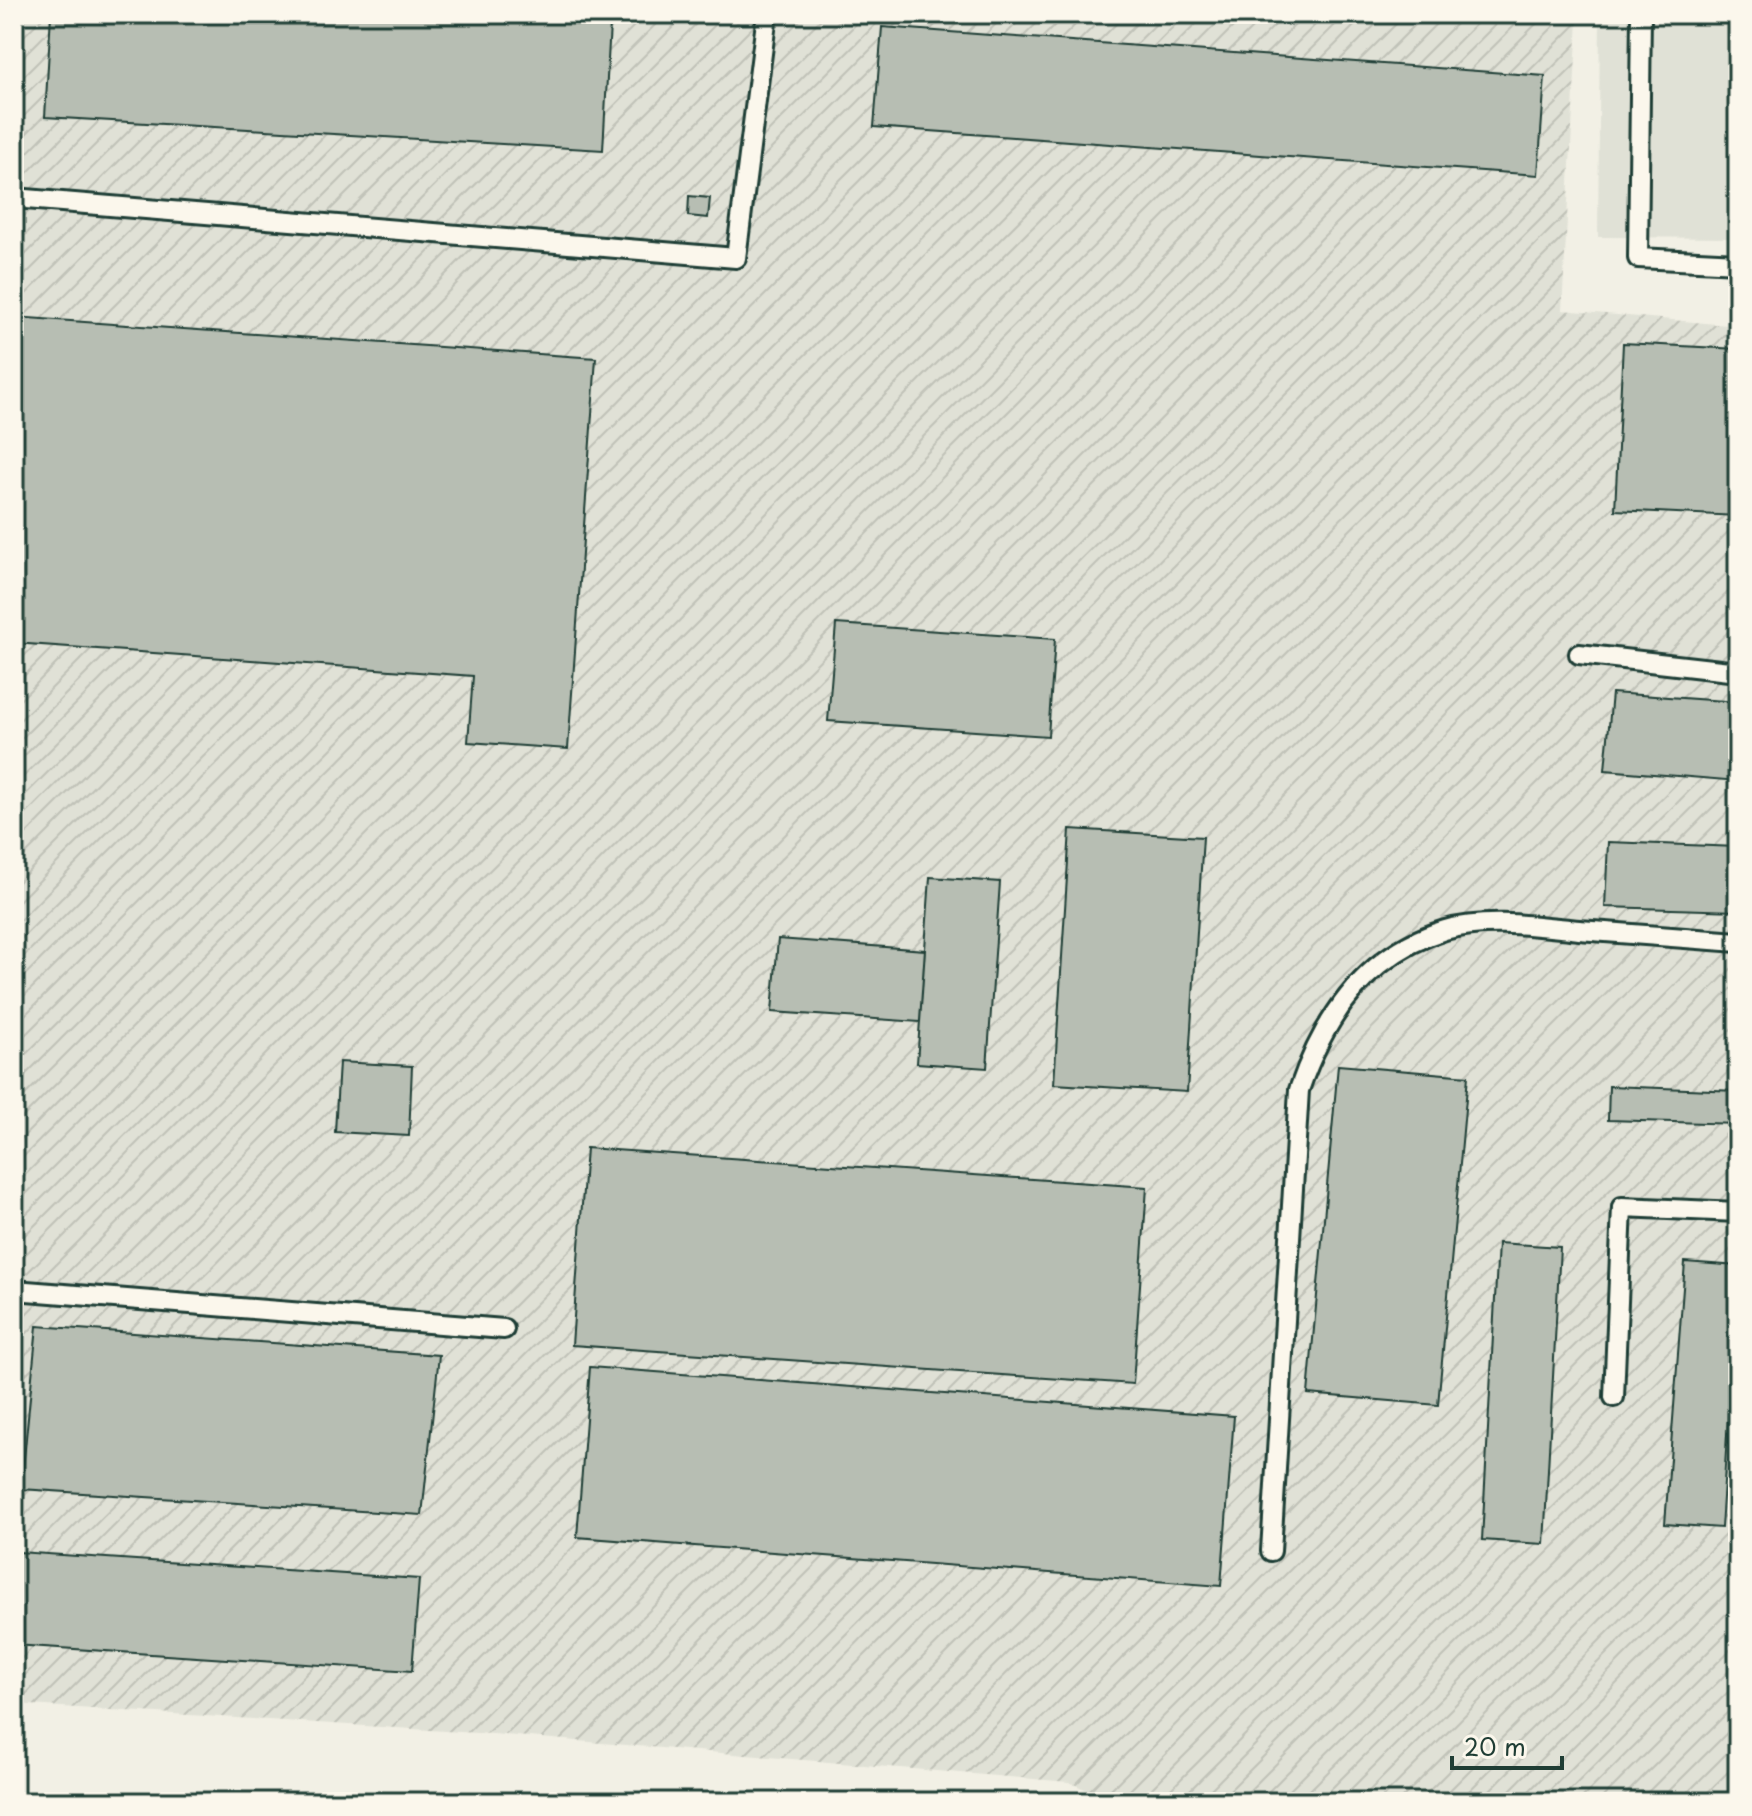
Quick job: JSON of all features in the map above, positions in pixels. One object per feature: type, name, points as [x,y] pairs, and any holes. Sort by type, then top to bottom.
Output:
[{"type":"lane","points":[[14,198],[736,258],[767,14]]},
{"type":"lane","points":[[1641,14],[1638,258],[1738,263]]},
{"type":"lane","points":[[1579,654],[1738,672]]},
{"type":"lane","points":[[1271,1551],[1299,1090],[1313,1050],[1333,1013],[1365,975],[1408,945],[1447,930],[1511,924],[1738,942]]},
{"type":"lane","points":[[1614,1397],[1622,1207],[1738,1212]]},
{"type":"lane","points":[[14,1290],[504,1329]]},
{"type":"shaded area","points":[[14,14],[1515,14],[1578,19],[1562,310],[1738,326],[1738,1802],[1388,1802],[1149,1788],[1133,1802],[1114,1802],[1069,1782],[493,1734],[14,1704]]},
{"type":"shaded area","points":[[1600,14],[1738,14],[1738,238],[1598,237]]},
{"type":"building","points":[[51,14],[440,14],[610,24],[603,150],[45,117]]},
{"type":"building","points":[[882,27],[1545,76],[1538,175],[874,127]]},
{"type":"building","points":[[1738,107],[1738,186],[1733,186]]},
{"type":"building","points":[[689,196],[710,198],[708,218],[688,216]]},
{"type":"building","points":[[14,317],[596,358],[568,749],[468,742],[473,676],[14,643]]},
{"type":"building","points":[[1623,343],[1738,349],[1738,516],[1615,510]]},
{"type":"building","points":[[836,624],[1055,639],[1048,736],[828,721]]},
{"type":"building","points":[[1612,693],[1738,702],[1738,781],[1605,770]]},
{"type":"building","points":[[1070,829],[1203,837],[1187,1092],[1054,1084]]},
{"type":"building","points":[[1608,842],[1738,847],[1738,911],[1605,907]]},
{"type":"building","points":[[930,877],[1000,882],[987,1068],[917,1063]]},
{"type":"building","points":[[778,939],[925,950],[920,1022],[772,1012]]},
{"type":"building","points":[[339,1062],[412,1066],[409,1136],[335,1132]]},
{"type":"building","points":[[1338,1065],[1468,1076],[1438,1405],[1308,1394]]},
{"type":"building","points":[[1609,1086],[1738,1091],[1738,1124],[1608,1120]]},
{"type":"building","points":[[586,1148],[1147,1187],[1133,1384],[572,1345]]},
{"type":"building","points":[[1498,1243],[1560,1247],[1544,1544],[1482,1540]]},
{"type":"building","points":[[1685,1262],[1738,1266],[1721,1528],[1665,1524]]},
{"type":"building","points":[[37,1326],[439,1355],[422,1515],[21,1489]]},
{"type":"building","points":[[590,1367],[1234,1416],[1221,1586],[577,1537]]},
{"type":"building","points":[[18,1552],[419,1579],[412,1671],[14,1645]]}]
